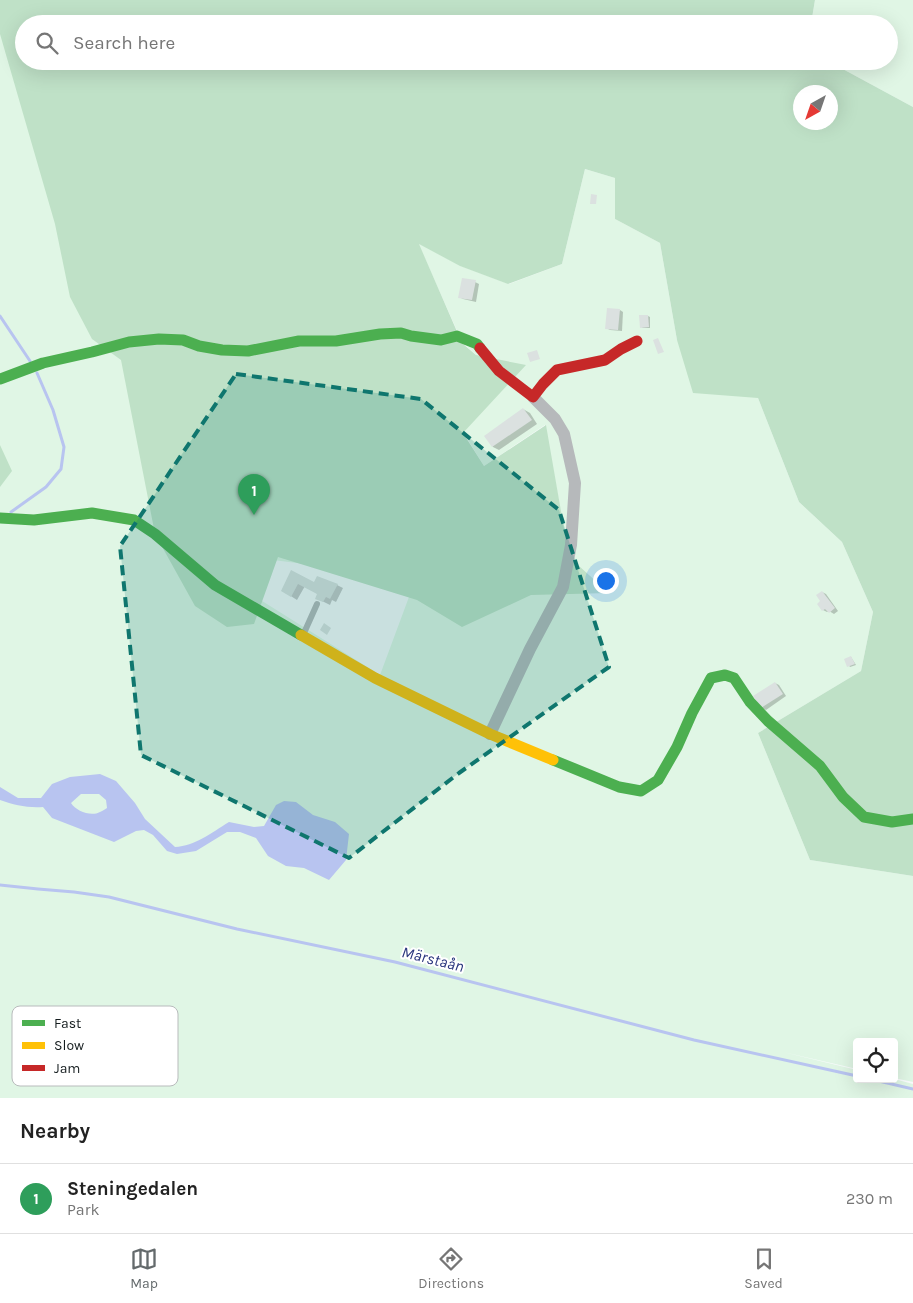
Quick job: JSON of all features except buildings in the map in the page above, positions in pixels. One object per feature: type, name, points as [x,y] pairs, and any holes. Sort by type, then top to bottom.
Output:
[{"type":"street","points":[[0,379],[43,363],[129,342],[159,339],[183,340],[199,346],[222,350],[248,351],[299,341],[336,341],[380,334],[401,333],[442,340],[457,336],[476,344],[499,371],[533,397],[555,419],[564,434],[576,483],[571,545],[563,587],[530,650],[490,734]]},
{"type":"street","points":[[533,397],[557,370],[605,360],[637,341]]},
{"type":"street","points":[[0,518],[34,520],[92,513],[134,520],[155,534],[215,585],[374,678],[490,734],[618,787],[641,791],[658,780],[677,747],[692,713],[711,678],[725,674],[734,678],[750,702],[768,721],[820,766],[843,797],[864,817],[892,822],[913,819]]},
{"type":"lane","points":[[302,636],[317,604]]},
{"type":"highlighted area","points":[[236,374],[421,399],[559,510],[609,667],[459,773],[349,858],[141,755],[120,546]]},
{"type":"green space","points":[[0,0],[15,15],[15,70],[34,70],[471,470],[569,557],[545,425],[484,466],[463,432],[476,355],[462,342],[418,243],[461,266],[509,284],[562,264],[585,169],[615,178],[615,219],[660,243],[677,340],[758,398],[799,502],[842,542],[873,612],[861,671],[758,733],[810,860],[913,876],[913,1082],[898,1079],[898,1038],[853,1038],[853,1068],[783,1052],[853,1069],[853,1083],[898,1083],[898,1080],[913,1084],[913,1098],[0,1098]],"holes":[[[273,560],[416,578],[380,675],[259,599]]]},
{"type":"green space","points":[[0,0],[815,0],[812,15],[15,15],[15,70],[845,70],[913,107],[913,876],[810,860],[758,733],[861,671],[873,612],[842,542],[799,502],[758,398],[693,393],[677,340],[660,243],[615,219],[615,178],[585,169],[562,264],[508,284],[460,266],[419,244],[462,343],[476,355],[526,365],[463,433],[484,466],[546,425],[569,557],[609,593],[531,595],[462,627],[417,600],[278,557],[254,624],[227,627],[195,606],[155,534],[121,360],[92,339],[70,297],[55,224],[0,34]]},
{"type":"green space","points":[[815,0],[913,0],[913,107],[845,70],[898,70],[898,15],[812,15]]},
{"type":"green space","points":[[0,445],[12,471],[0,487]]},
{"type":"water","points":[[100,774],[116,781],[135,803],[145,819],[175,847],[196,842],[229,822],[254,827],[264,826],[276,805],[284,801],[296,802],[313,815],[335,822],[349,834],[346,860],[329,880],[304,868],[286,866],[268,856],[256,838],[240,832],[227,832],[196,851],[177,854],[167,851],[153,835],[144,830],[136,831],[114,842],[52,818],[43,807],[21,806],[0,800],[0,787],[18,798],[41,798],[52,784],[70,777]],"holes":[[[81,794],[99,794],[106,800],[107,808],[96,813],[84,812],[71,803]]]},
{"type":"waterway","points":[[0,316],[30,361]]},
{"type":"waterway","points":[[11,512],[46,487],[61,469],[64,447],[53,410],[37,373]]},
{"type":"waterway","name":"Märstaån","points":[[0,885],[109,897],[237,929],[395,962],[694,1040],[853,1075]]},
{"type":"waterway","name":"Märstaån","points":[[887,1083],[913,1089]]},
{"type":"traffic: fast","points":[[0,379],[43,363],[129,342],[159,339],[183,340],[199,346],[222,350],[248,351],[299,341],[336,341],[380,334],[401,333],[441,340],[457,336],[477,344],[480,348]]},
{"type":"traffic: fast","points":[[0,518],[34,520],[92,513],[134,520],[155,534],[215,585],[301,635]]},
{"type":"traffic: fast","points":[[553,760],[619,787],[641,791],[658,780],[677,747],[692,713],[711,678],[725,675],[734,678],[750,702],[768,721],[820,766],[843,797],[864,817],[892,822],[913,819]]},
{"type":"traffic: slow","points":[[301,635],[375,678],[490,734],[553,760]]},
{"type":"traffic: jam","points":[[480,348],[499,371],[533,397],[557,370],[605,360],[637,341]]},
{"type":"place","name":"Steningedalen","points":[[254,515]]}]
